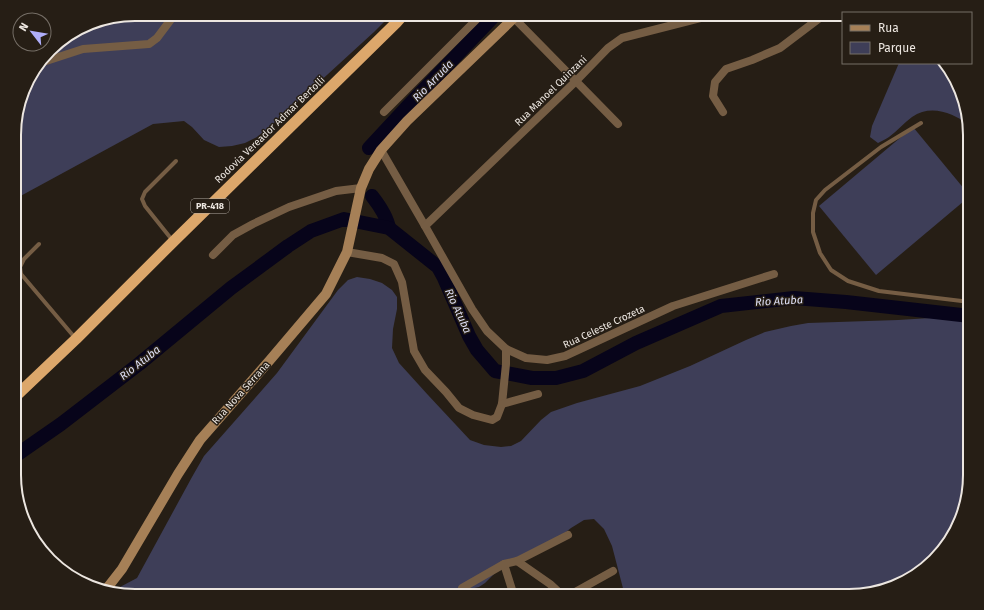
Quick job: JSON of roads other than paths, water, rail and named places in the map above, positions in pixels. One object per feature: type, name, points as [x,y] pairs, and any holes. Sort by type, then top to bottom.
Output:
[{"type":"highway","name":"Rodovia Vereador Admar Bertolli","points":[[21,389],[76,339],[398,21]]},
{"type":"main road","name":"Rua Nova Serrana","points":[[109,586],[122,569],[178,474],[200,440],[326,294],[348,247],[361,188],[368,169],[381,150],[408,121],[511,21]]},
{"type":"street","points":[[49,60],[84,49],[149,44],[157,38],[170,21]]},
{"type":"street","points":[[384,112],[475,21]]},
{"type":"street","points":[[521,21],[618,124]]},
{"type":"street","name":"Rua Manoel Quinzani","points":[[425,226],[576,81],[608,48],[622,38],[689,21]]},
{"type":"street","points":[[723,112],[712,96],[715,82],[726,69],[780,48],[817,21]]},
{"type":"street","name":"Rua Celeste Crozeta","points":[[381,150],[472,308],[487,331],[506,348],[526,358],[547,360],[565,356],[673,306],[774,274]]},
{"type":"street","points":[[213,255],[233,235],[288,207],[336,191],[361,188]]},
{"type":"street","points":[[348,247],[382,258],[394,264],[402,282],[414,351],[425,370],[460,408],[473,415],[492,420],[497,418],[502,404],[506,348]]},
{"type":"street","points":[[502,404],[538,394]]},
{"type":"street","points":[[467,589],[504,564],[517,561],[568,535]]},
{"type":"street","points":[[517,561],[555,589]]},
{"type":"street","points":[[504,564],[512,589]]},
{"type":"street","points":[[580,589],[612,571]]},
{"type":"lane","points":[[921,123],[881,147],[824,190],[816,200],[813,213],[813,232],[820,253],[831,270],[848,281],[879,291],[963,301]]},
{"type":"lane","points":[[174,241],[144,206],[142,199],[144,192],[176,161]]},
{"type":"lane","points":[[21,265],[24,259],[39,244]]},
{"type":"lane","points":[[21,274],[76,339]]},
{"type":"waterway","name":"Rio Arruda","points":[[369,148],[489,21]]},
{"type":"waterway","name":"Rio Arruda","points":[[372,196],[385,215],[389,228]]},
{"type":"waterway","name":"Rio Atuba","points":[[21,452],[61,424],[139,364],[231,288],[288,246],[311,231],[344,219],[389,228],[438,267],[469,336],[477,350],[495,371],[532,378],[556,378],[583,371],[636,343],[721,306],[794,298],[846,302],[963,315]]}]
